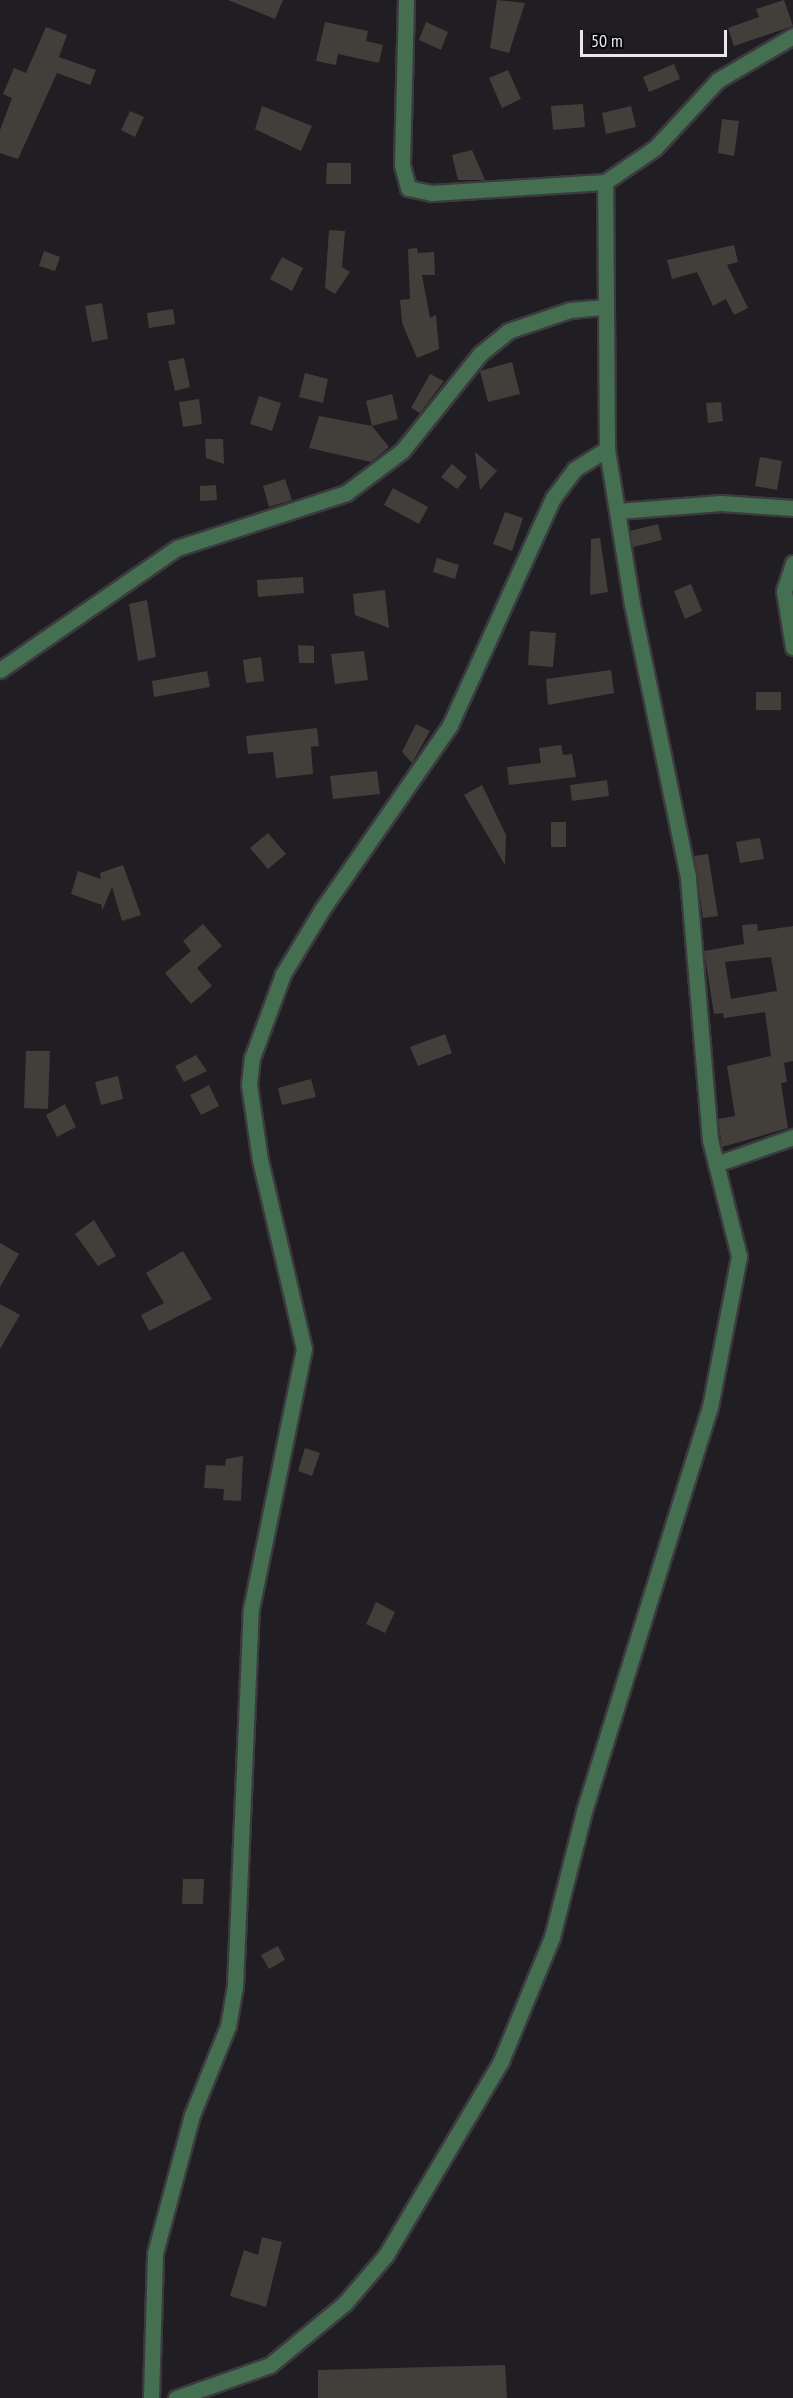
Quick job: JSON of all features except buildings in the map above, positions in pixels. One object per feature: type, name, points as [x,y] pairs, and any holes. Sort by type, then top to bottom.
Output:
[{"type":"street","points":[[406,0],[402,165],[408,188],[431,193],[605,182],[655,148],[718,80],[793,36]]},
{"type":"street","points":[[177,2398],[270,2364],[345,2303],[386,2255],[419,2201],[526,2009],[552,1937],[658,1566],[696,1461],[726,1344],[739,1256],[716,1164],[688,877],[632,604],[607,449],[605,182]]},
{"type":"street","points":[[0,670],[177,548],[346,493],[402,451],[480,354],[508,331],[570,310],[606,308]]},
{"type":"street","points":[[151,2398],[155,2253],[192,2115],[228,2026],[235,1986],[251,1609],[304,1349],[260,1160],[249,1086],[252,1058],[283,974],[311,927],[450,725],[553,498],[575,469],[607,449]]},
{"type":"street","points":[[618,511],[721,503],[793,508]]},
{"type":"street","points":[[793,563],[784,591],[793,647]]},
{"type":"street","points":[[716,1164],[793,1137]]}]
